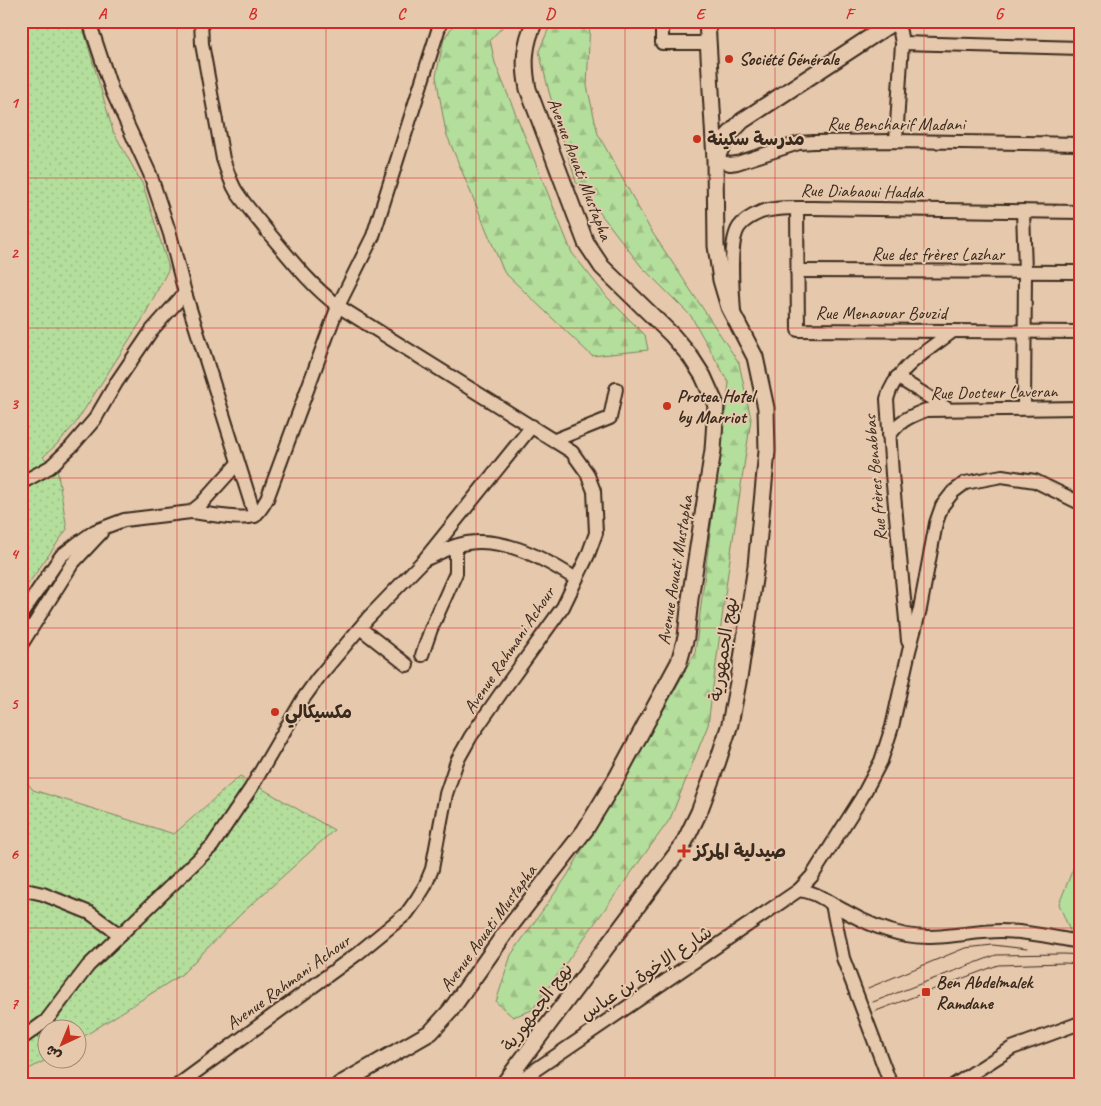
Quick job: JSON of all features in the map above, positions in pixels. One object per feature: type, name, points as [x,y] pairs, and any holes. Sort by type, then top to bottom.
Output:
[{"type":"main road","name":"Avenue Aouati Mustapha","points":[[339,1085],[431,1032],[450,1011],[509,928],[585,830],[616,779],[679,662],[686,637],[713,450],[716,404],[703,376],[690,356],[672,335],[602,267],[586,243],[528,89],[524,66],[525,49],[535,21]]},
{"type":"main road","name":"نهج الجمهورية","points":[[503,1085],[683,845],[699,812],[717,764],[730,724],[740,672],[756,566],[767,451],[766,408],[755,357],[730,307],[721,280],[716,246],[715,160],[707,21]]},
{"type":"main road","points":[[715,160],[726,138],[742,121],[894,21]]},
{"type":"street","points":[[89,21],[112,91],[150,174],[170,234],[185,293],[255,516]]},
{"type":"street","name":"Avenue Rahmani Achour","points":[[178,1085],[357,954],[407,913],[425,886],[432,870],[446,794],[457,761],[471,736],[500,693],[563,607],[596,533],[594,491],[587,473],[572,452],[338,306],[306,277],[246,206],[228,176],[223,159],[202,44],[201,21]]},
{"type":"street","points":[[21,615],[62,556],[94,532],[108,525],[124,520],[191,512],[241,518],[255,516],[267,499],[273,486],[338,306],[373,236],[441,21]]},
{"type":"street","points":[[662,21],[662,43],[708,43]]},
{"type":"street","points":[[894,21],[900,32],[902,43],[896,140]]},
{"type":"street","points":[[902,43],[1080,48]]},
{"type":"street","name":"Rue Bencharif Madani","points":[[715,160],[730,164],[737,163],[799,143],[896,140],[1080,144]]},
{"type":"street","name":"Rue Diabaoui Hadda","points":[[734,315],[732,261],[734,240],[738,227],[761,212],[797,208],[1080,212]]},
{"type":"street","name":"Rue Menaouar Bouzid","points":[[797,208],[798,330],[1080,332]]},
{"type":"street","points":[[1023,211],[1025,271],[1024,408]]},
{"type":"street","name":"Rue des frères Lazhar","points":[[797,272],[1080,272]]},
{"type":"street","points":[[21,483],[50,467],[71,447],[89,426],[152,330],[185,293]]},
{"type":"street","name":"Rue frères Benabbas","points":[[908,651],[887,399],[889,389],[906,367],[953,331]]},
{"type":"street","points":[[897,377],[948,408]]},
{"type":"street","points":[[555,440],[610,418],[616,389]]},
{"type":"street","name":"Rue Docteur Laveran","points":[[889,436],[897,425],[906,418],[926,410],[948,408],[1080,408]]},
{"type":"street","points":[[21,1039],[46,1020],[88,966],[212,846],[251,788],[303,699],[360,628],[424,560],[532,426]]},
{"type":"street","points":[[191,512],[201,504],[238,463]]},
{"type":"street","points":[[908,651],[920,609],[936,523],[942,506],[953,492],[966,483],[1002,476],[1035,481],[1080,502]]},
{"type":"street","points":[[21,645],[72,564],[108,525]]},
{"type":"street","points":[[424,560],[456,546],[474,542],[492,543],[510,546],[542,559],[576,578]]},
{"type":"street","points":[[422,655],[431,629],[456,573],[456,546]]},
{"type":"street","points":[[360,628],[407,665]]},
{"type":"street","name":"شارع الإخوة بن عباس","points":[[513,1085],[799,890],[812,876],[862,797],[881,761],[892,727],[908,651]]},
{"type":"street","points":[[21,889],[43,894],[90,913],[120,935]]},
{"type":"street","points":[[799,890],[810,891],[822,896],[832,904],[879,927],[906,935],[931,937],[1003,931],[1080,942]]},
{"type":"street","points":[[832,904],[843,958],[891,1085]]},
{"type":"street","points":[[954,1085],[1012,1048],[1080,1023]]},
{"type":"green space","points":[[21,21],[81,21],[113,131],[143,185],[169,268],[142,320],[75,424],[43,457],[57,469],[67,529],[21,594]]},
{"type":"green space","points":[[456,21],[508,21],[490,40],[495,63],[572,253],[607,297],[645,335],[648,350],[592,356],[504,272],[446,133],[436,76],[444,39]]},
{"type":"green space","points":[[552,21],[590,21],[587,86],[598,134],[650,229],[739,363],[751,419],[708,725],[670,819],[532,1010],[513,1017],[496,1002],[511,955],[567,876],[695,653],[729,383],[691,316],[641,266],[576,182],[549,92],[539,51]]},
{"type":"green space","points":[[21,775],[33,790],[174,834],[240,776],[334,830],[241,914],[182,974],[88,1034],[88,1018],[38,1018],[38,1064],[21,1073]]},
{"type":"green space","points":[[1080,851],[1080,938],[1072,936],[1059,904]]},
{"type":"tram line","points":[[868,988],[965,948],[993,945],[1027,949]]},
{"type":"tram line","points":[[873,1002],[996,955],[1080,955]]},
{"type":"tram line","points":[[876,1011],[998,965],[1080,964]]},
{"type":"place","name":"Société Générale","points":[[729,59]]},
{"type":"place","name":"مدرسة سكينة","points":[[697,139]]},
{"type":"place","name":"Protea Hotel by Marriot","points":[[667,406]]},
{"type":"place","name":"مكسيكالي","points":[[275,712]]},
{"type":"place","name":"صيدلية المركز","points":[[684,851]]},
{"type":"place","name":"Ben Abdelmalek Ramdane","points":[[926,992]]}]
